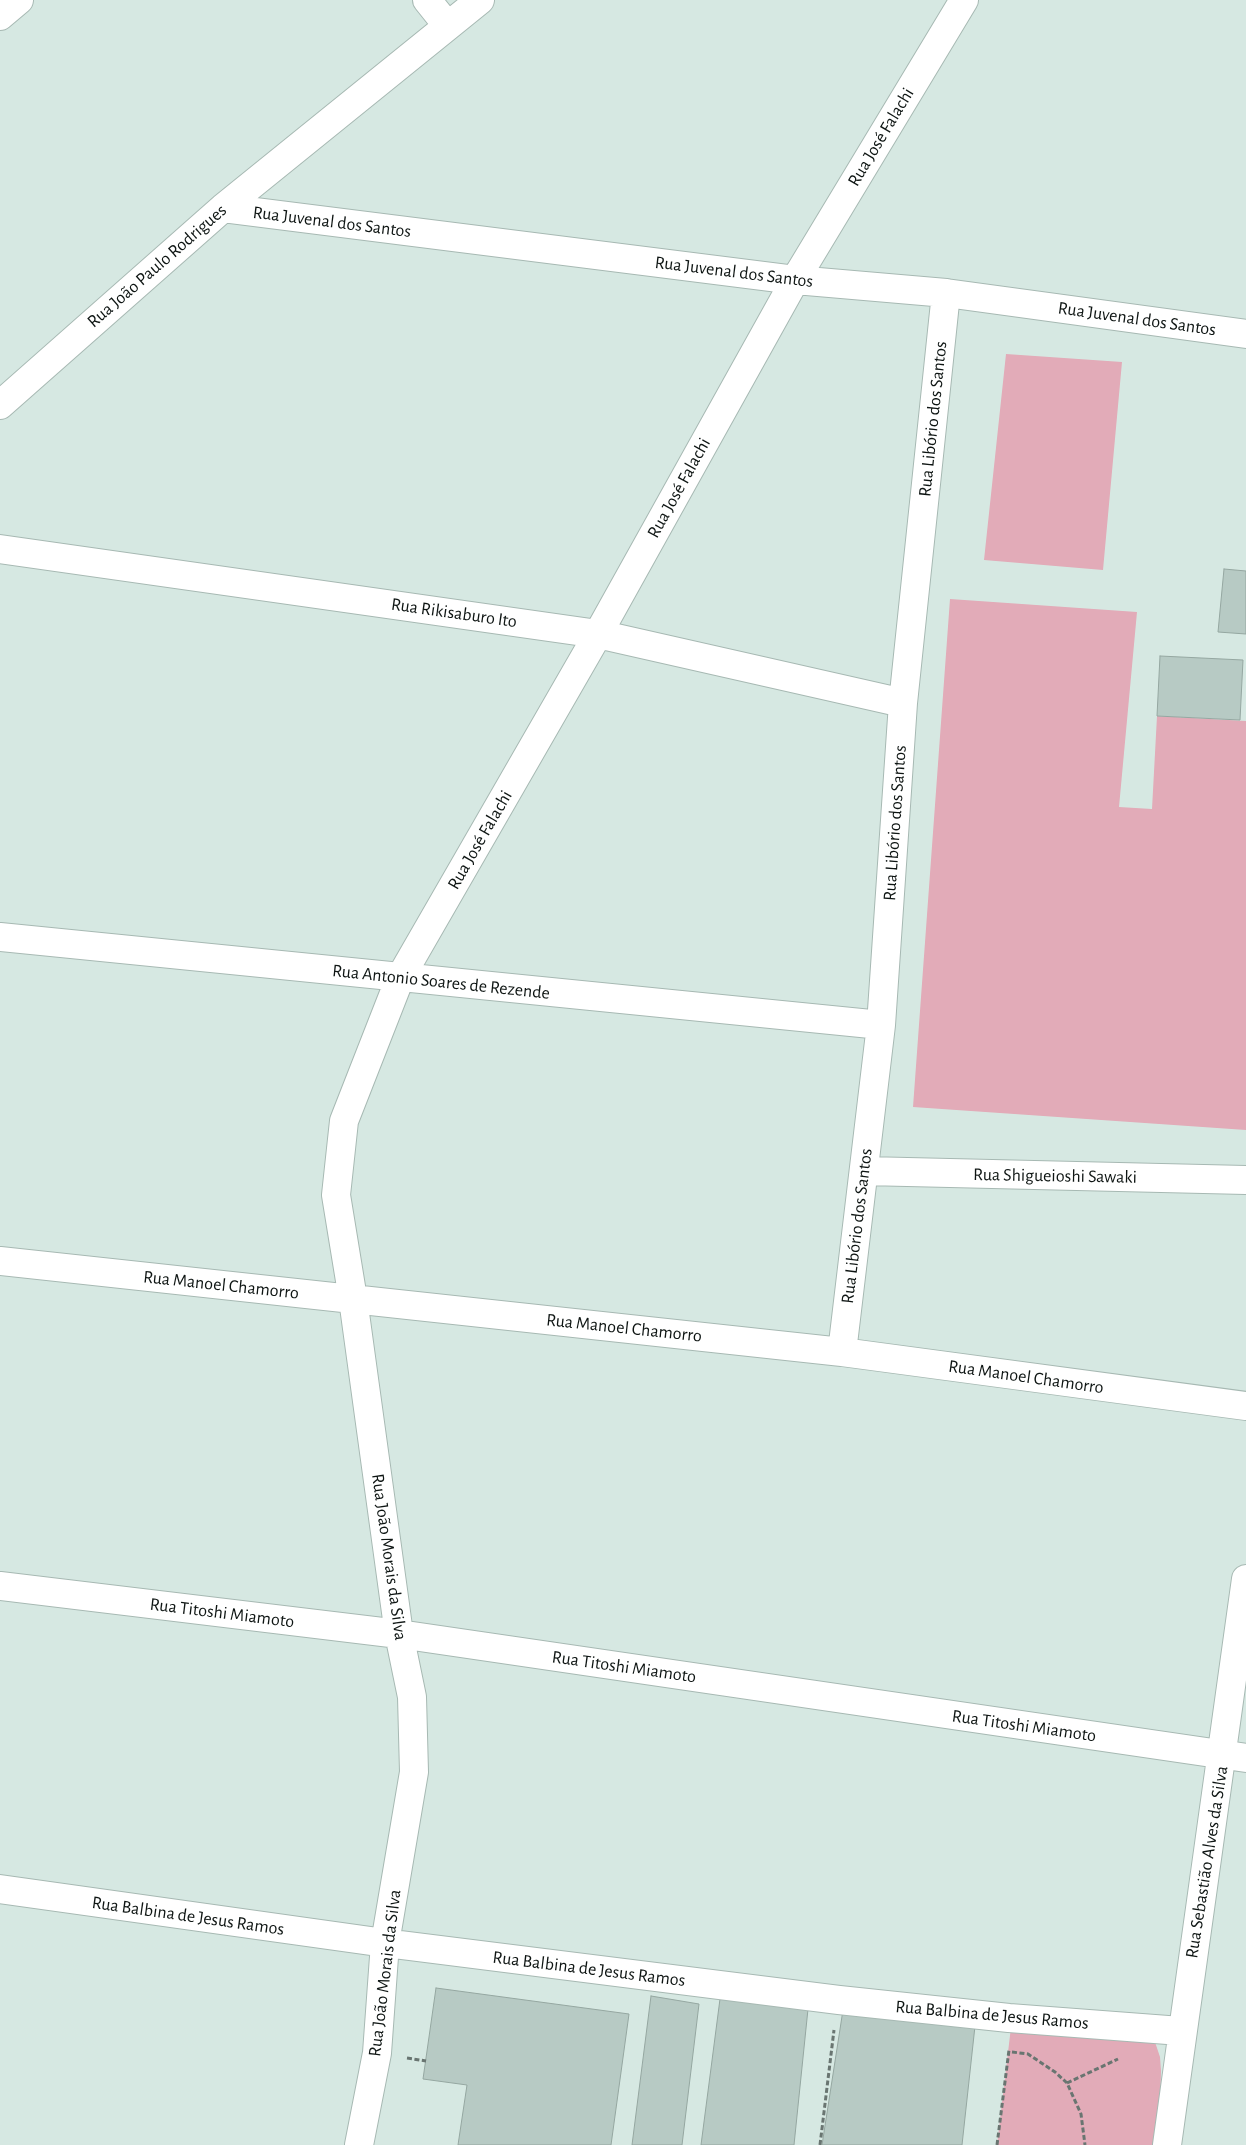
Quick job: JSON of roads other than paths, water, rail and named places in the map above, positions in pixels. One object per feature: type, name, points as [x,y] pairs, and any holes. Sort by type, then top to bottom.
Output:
[{"type":"street","points":[[0,16],[19,0]]},
{"type":"street","points":[[427,0],[447,25]]},
{"type":"street","name":"Rua João Paulo Rodrigues","points":[[0,405],[223,208],[480,0]]},
{"type":"street","name":"Rua José Falachi","points":[[400,978],[598,634],[795,280],[964,0]]},
{"type":"street","name":"Rua Juvenal dos Santos","points":[[223,208],[795,280],[946,293],[1246,334]]},
{"type":"street","name":"Rua Libório dos Santos","points":[[842,1352],[881,1025],[903,703],[946,293]]},
{"type":"street","name":"Rua Rikisaburo Ito","points":[[0,549],[598,634],[903,703]]},
{"type":"street","name":"Rua Antonio Soares de Rezende","points":[[0,937],[881,1025]]},
{"type":"street","name":"Rua João Morais da Silva","points":[[359,2145],[377,2053],[385,1943],[414,1772],[412,1698],[399,1634],[353,1299],[336,1195],[344,1121],[400,978]]},
{"type":"street","name":"Rua Shigueioshi Sawaki","points":[[865,1171],[1246,1180]]},
{"type":"street","name":"Rua Manoel Chamorro","points":[[0,1261],[842,1352],[1246,1406]]},
{"type":"street","name":"Rua Sebastião Alves da Silva","points":[[1167,2145],[1181,2031],[1234,1757],[1246,1579]]},
{"type":"street","name":"Rua Titoshi Miamoto","points":[[0,1586],[399,1634],[1234,1757]]},
{"type":"street","name":"Rua Balbina de Jesus Ramos","points":[[0,1889],[385,1943],[839,2000],[1009,2018],[1181,2031]]}]
